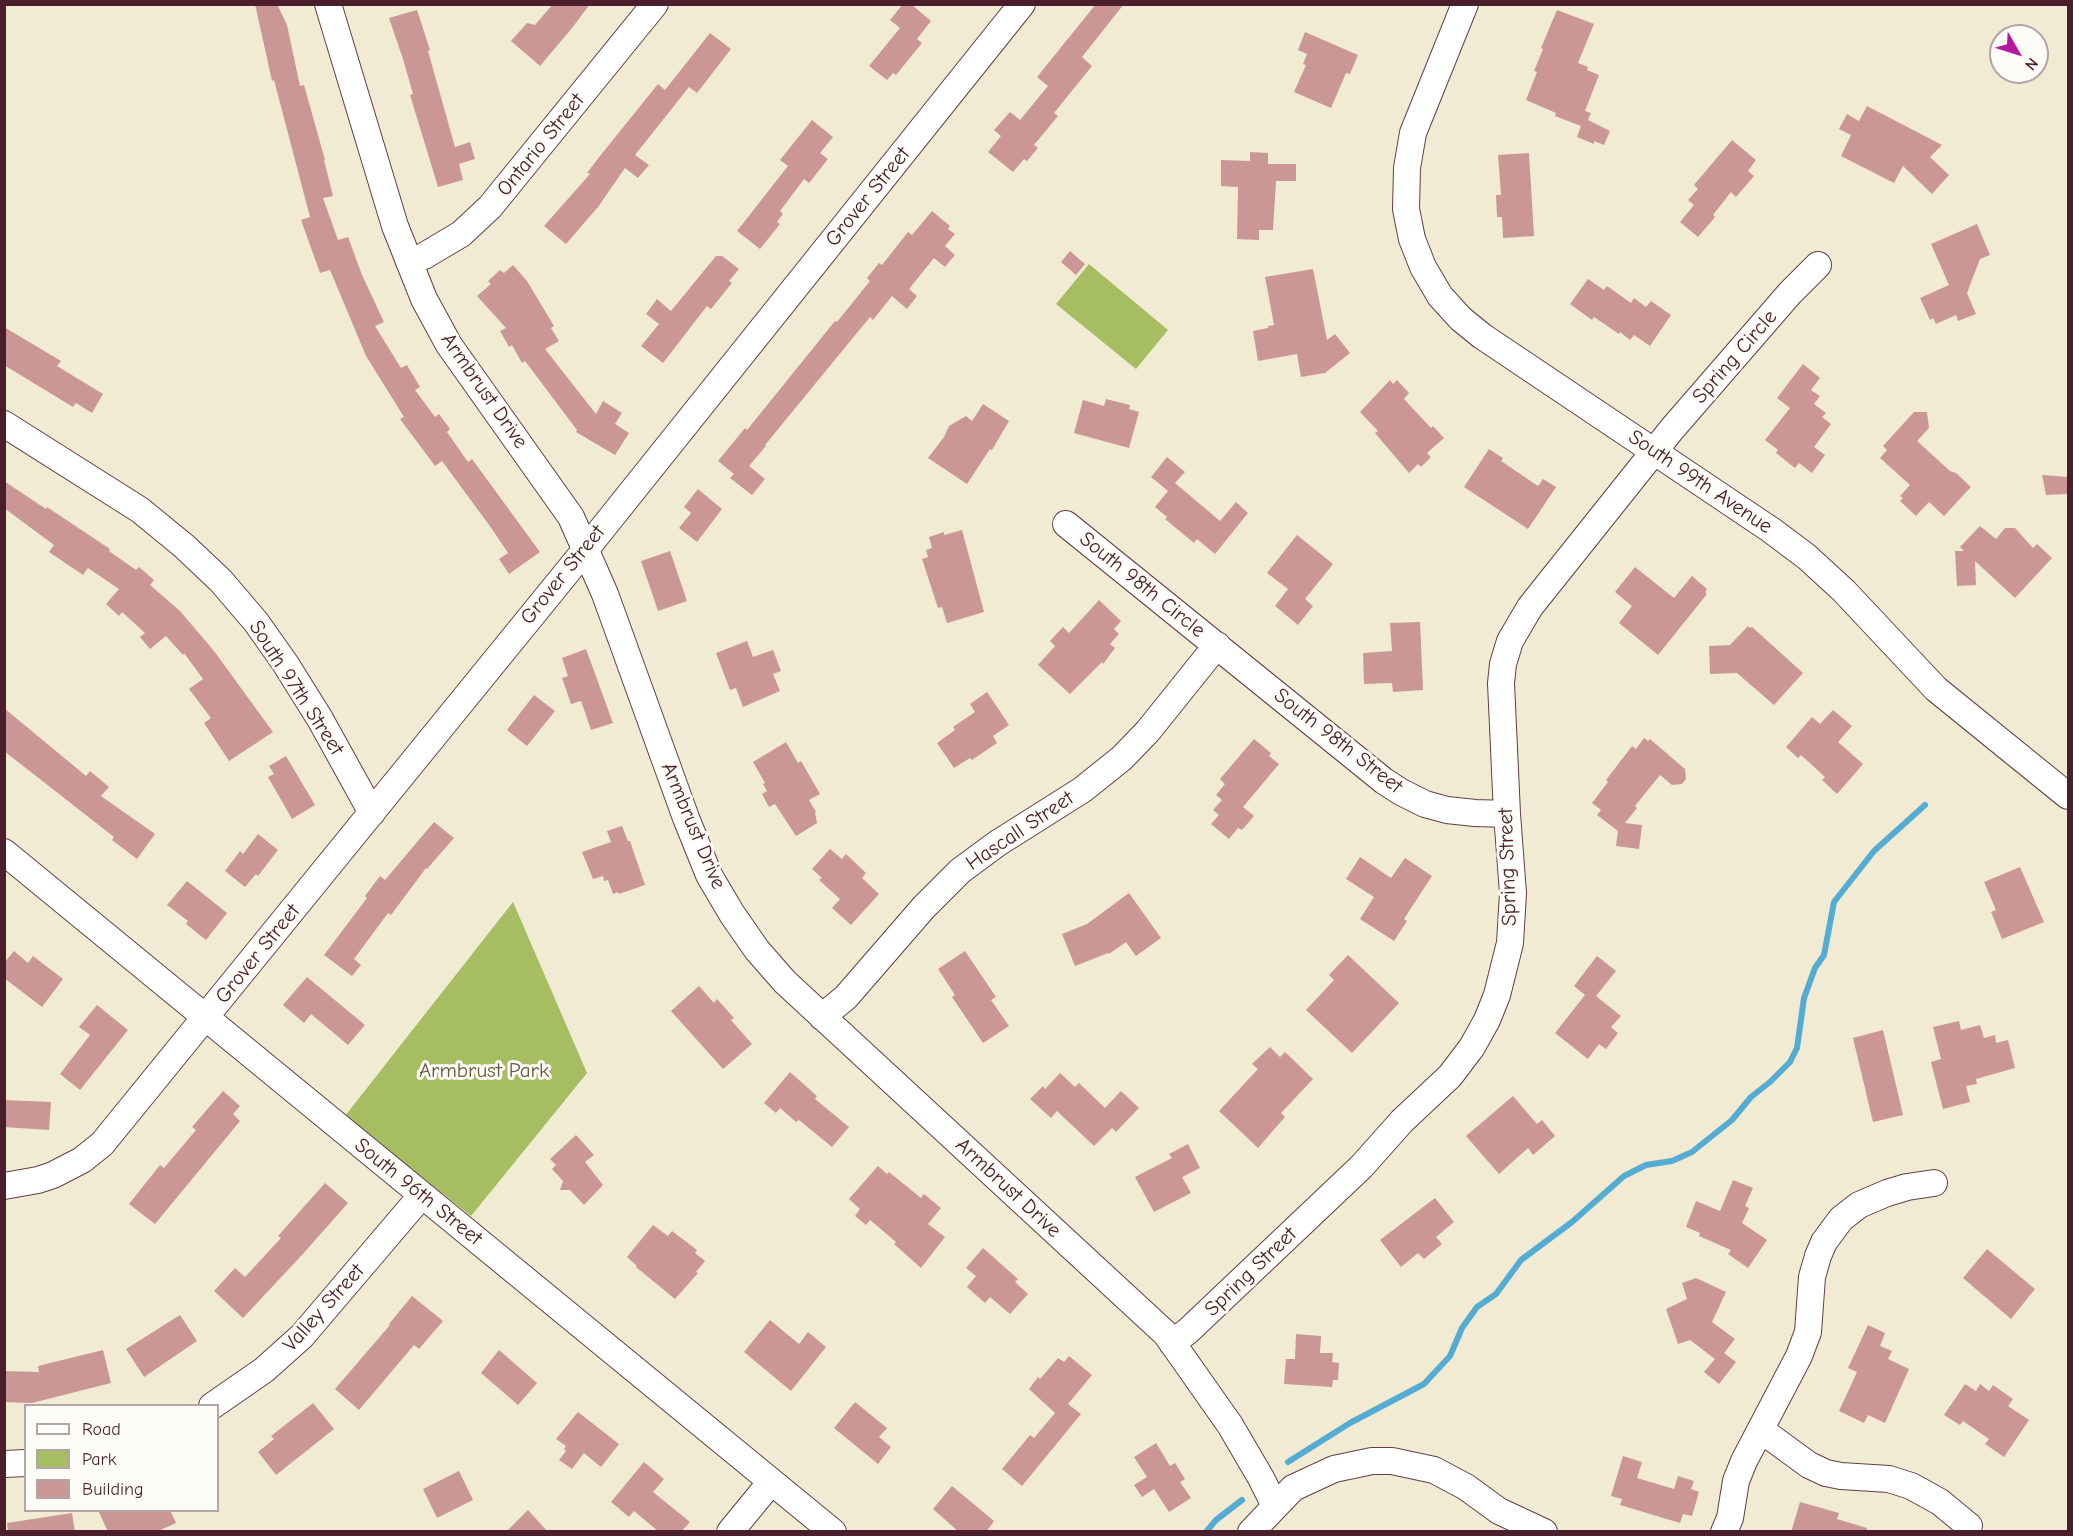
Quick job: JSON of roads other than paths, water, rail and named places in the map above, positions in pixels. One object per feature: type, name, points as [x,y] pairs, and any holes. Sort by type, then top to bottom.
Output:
[{"type":"street","name":"Armbrust Drive","points":[[328,4],[395,226],[424,299],[450,345],[571,517],[605,594],[686,818],[710,875],[732,914],[757,950],[822,1017],[1166,1334],[1230,1425],[1275,1506]]},
{"type":"street","name":"Ontario Street","points":[[409,262],[424,256],[461,234],[490,207],[654,4]]},
{"type":"street","name":"Grover Street","points":[[4,1186],[53,1175],[82,1160],[102,1144],[586,549],[1022,4]]},
{"type":"street","name":"South 99th Avenue","points":[[1465,4],[1413,138],[1407,168],[1406,209],[1412,239],[1423,267],[1440,296],[1461,319],[1482,336],[1655,451],[1807,557],[1844,591],[1936,689],[2068,796]]},
{"type":"street","name":"Spring Circle","points":[[1655,451],[1783,302],[1818,265]]},
{"type":"street","name":"South 97th Street","points":[[4,424],[140,510],[184,546],[220,581],[256,622],[285,663],[320,719],[372,813]]},
{"type":"street","name":"Spring Street","points":[[1172,1343],[1188,1331],[1362,1166],[1402,1121],[1450,1076],[1472,1047],[1487,1020],[1497,995],[1510,943],[1513,893],[1501,683],[1503,664],[1510,641],[1530,607],[1655,451]]},
{"type":"street","name":"South 98th Circle","points":[[1066,524],[1217,645]]},
{"type":"street","name":"South 98th Street","points":[[1217,645],[1384,781],[1401,792],[1425,804],[1447,810],[1507,814]]},
{"type":"street","name":"Hascall Street","points":[[822,1017],[846,997],[924,907],[960,871],[998,843],[1082,790],[1122,758],[1148,731],[1217,645]]},
{"type":"street","name":"South 96th Street","points":[[4,852],[833,1532]]},
{"type":"street","points":[[1724,1532],[1730,1518],[1736,1481],[1744,1461],[1799,1356],[1808,1332],[1812,1277],[1824,1242],[1842,1219],[1859,1205],[1907,1187],[1935,1183]]},
{"type":"street","name":"Valley Street","points":[[215,1404],[264,1370],[302,1336],[422,1195]]},
{"type":"street","points":[[1759,1433],[1778,1441],[1809,1465],[1826,1473],[1889,1479],[1911,1486],[1940,1502],[1969,1526]]},
{"type":"street","points":[[1251,1532],[1293,1488],[1334,1469],[1372,1461],[1392,1461],[1421,1466],[1443,1474],[1466,1487],[1499,1511],[1544,1532]]},
{"type":"street","points":[[4,1464],[24,1463]]},
{"type":"street","points":[[730,1532],[771,1482]]},
{"type":"waterway","points":[[1288,1462],[1350,1423],[1424,1384],[1450,1356],[1462,1328],[1477,1307],[1496,1294],[1521,1260],[1572,1222],[1624,1176],[1646,1165],[1672,1161],[1692,1152],[1732,1120],[1751,1097],[1790,1062],[1797,1048],[1804,998],[1815,968],[1824,955],[1834,902],[1874,851],[1925,805]]},
{"type":"waterway","points":[[1206,1532],[1216,1520],[1242,1500]]},
{"type":"park label","name":"Armbrust Park","points":[[484,1071]]}]
